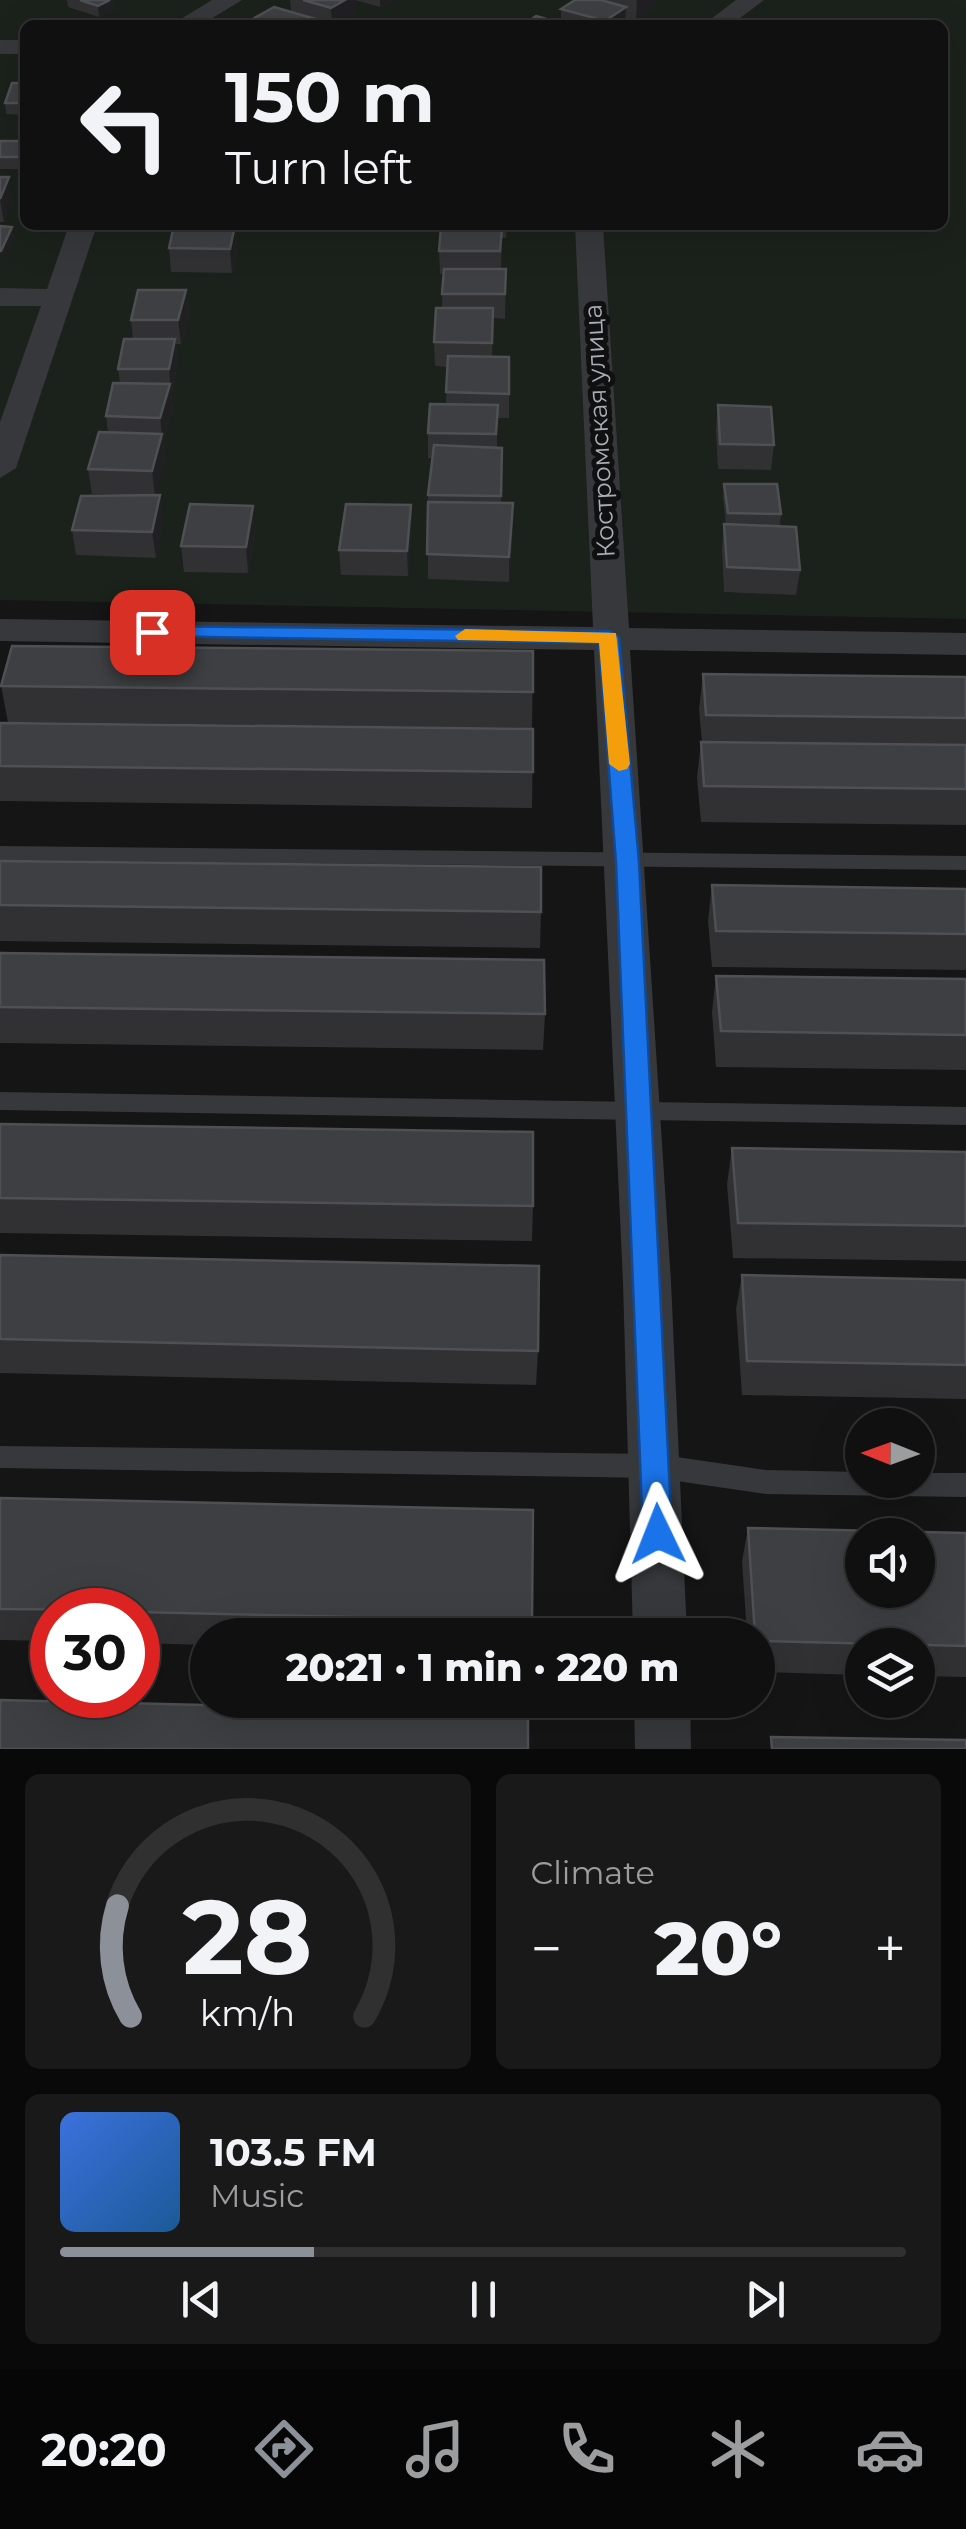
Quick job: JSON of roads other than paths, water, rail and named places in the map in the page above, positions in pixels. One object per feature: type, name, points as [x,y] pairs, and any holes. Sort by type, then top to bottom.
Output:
[{"type":"street","points":[[192,20],[230,0]]},
{"type":"street","points":[[722,20],[752,0]]},
{"type":"street","points":[[3,454],[81,230]]},
{"type":"street","name":"Костромская улица","points":[[589,230],[609,637],[628,862],[660,1618]]},
{"type":"street","points":[[0,297],[60,298]]},
{"type":"street","points":[[0,630],[966,644]]},
{"type":"street","points":[[662,1718],[663,1749]]},
{"type":"lane","points":[[0,853],[966,863]]},
{"type":"lane","points":[[0,1101],[966,1116]]},
{"type":"lane","points":[[0,1456],[656,1466],[766,1482],[966,1485]]}]
